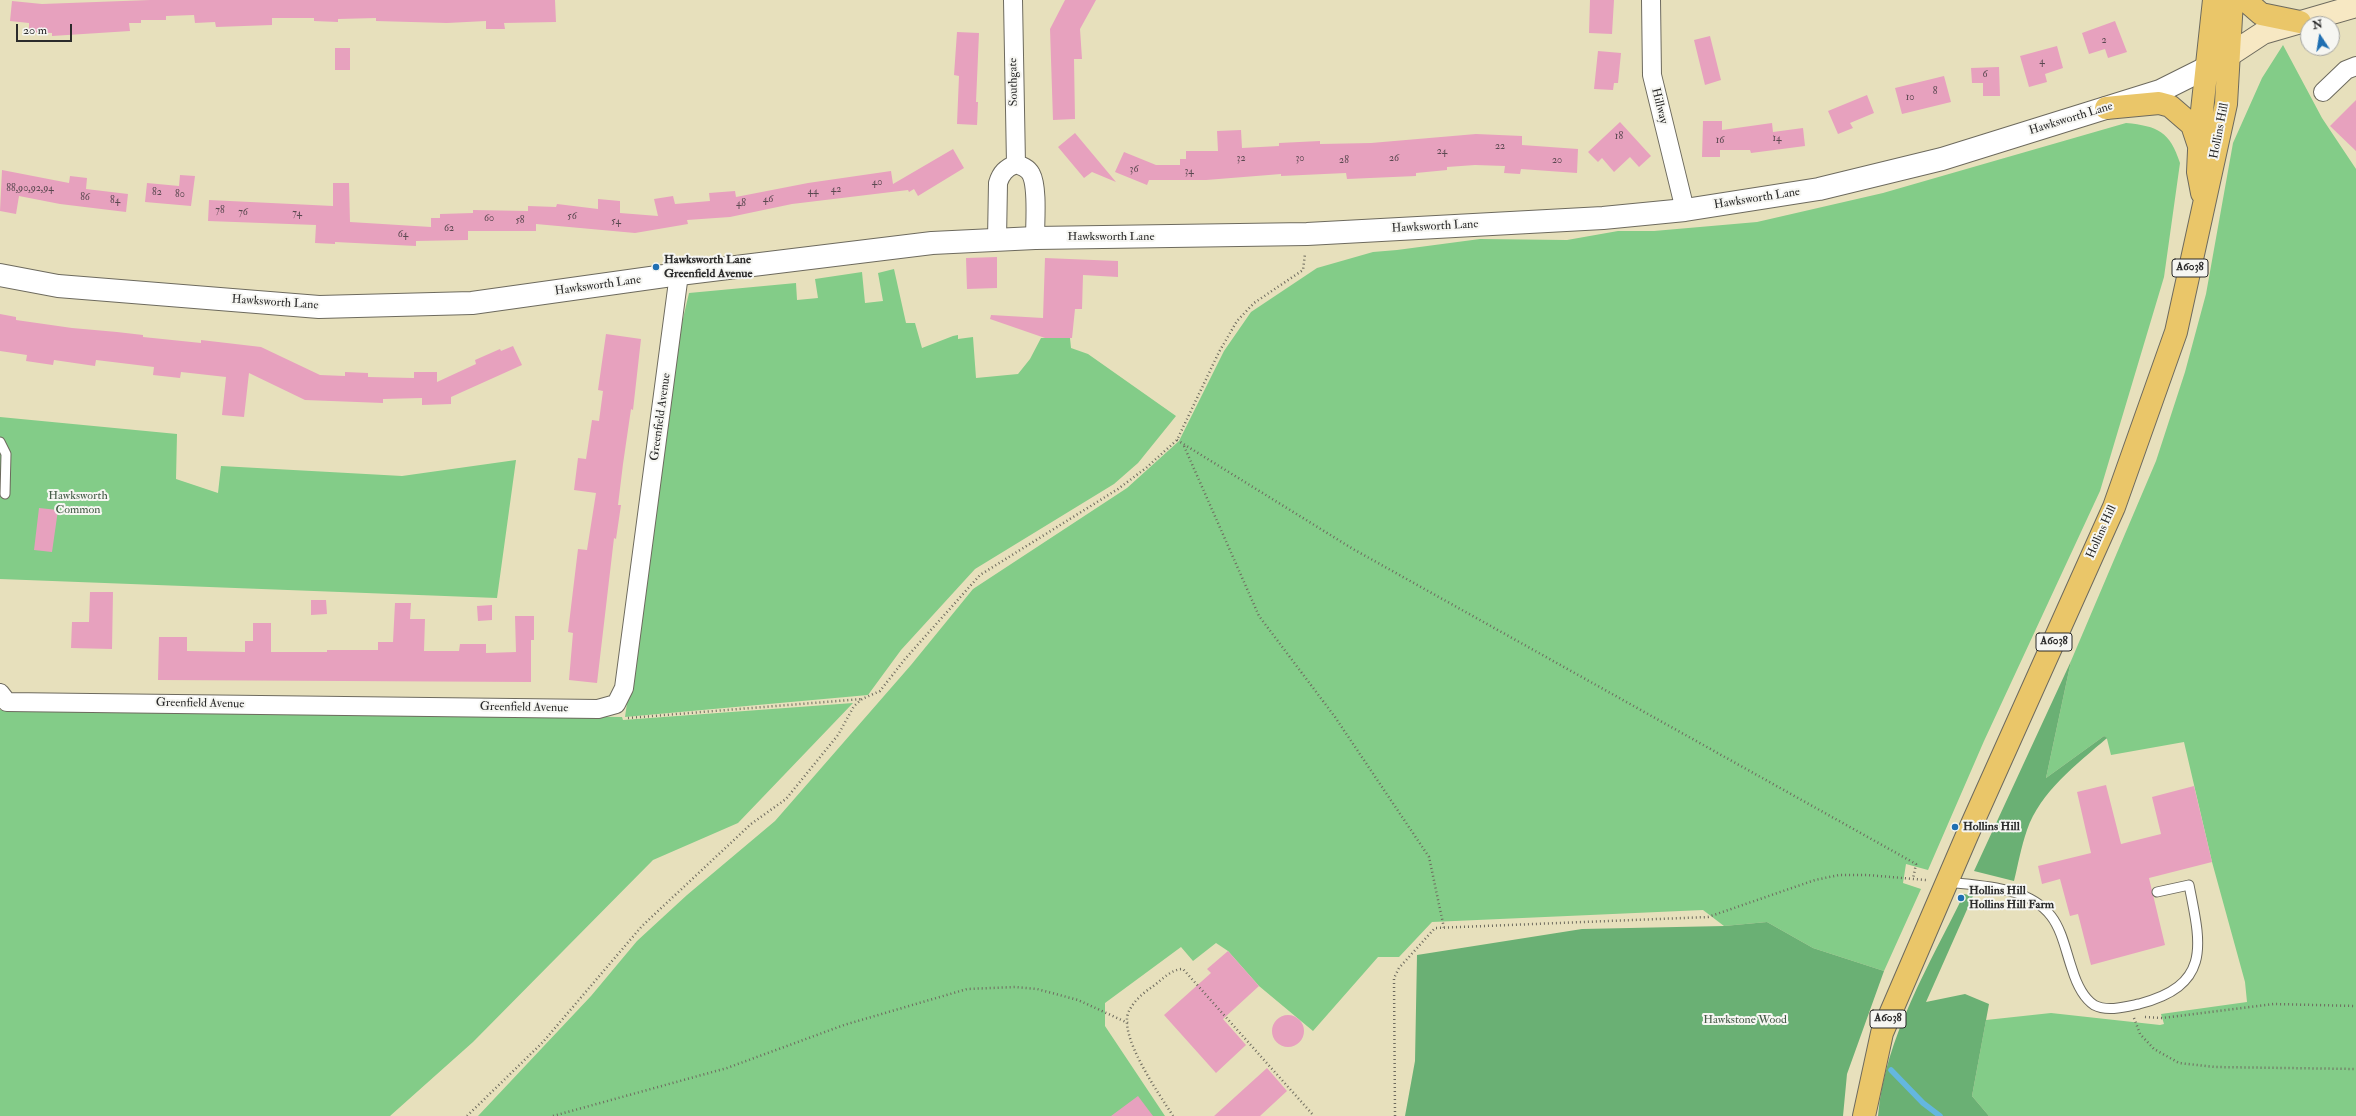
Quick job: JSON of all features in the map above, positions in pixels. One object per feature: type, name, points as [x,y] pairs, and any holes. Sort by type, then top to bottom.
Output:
[{"type":"main road","name":"A6038","points":[[2206,68],[2214,0]]},
{"type":"main road","name":"A6038","points":[[2228,56],[2232,25],[2232,0]]},
{"type":"main road","points":[[2245,0],[2261,14],[2300,22]]},
{"type":"main road","points":[[2321,16],[2356,6]]},
{"type":"main road","points":[[2206,68],[2228,56],[2263,33],[2300,22]]},
{"type":"main road","name":"Hollins Hill","points":[[1864,1116],[1882,1033],[1946,882],[2114,507],[2176,332],[2226,104],[2228,56]]},
{"type":"main road","name":"Hollins Hill","points":[[2204,204],[2198,172],[2206,68]]},
{"type":"main road","points":[[2106,108],[2159,103],[2170,106],[2192,125],[2200,149]]},
{"type":"street","name":"Southgate","points":[[1013,0],[1016,164]]},
{"type":"street","name":"Hillway","points":[[1651,0],[1652,75],[1685,210]]},
{"type":"street","points":[[2323,92],[2346,70],[2356,66]]},
{"type":"street","name":"Hawksworth Lane","points":[[0,275],[58,286],[319,307],[472,304],[679,274],[932,243],[1035,238],[1307,234],[1603,218],[1685,210],[1819,189],[1942,159],[2106,108],[2171,86],[2206,68]]},
{"type":"street","points":[[997,239],[998,183],[1001,175],[1016,164],[1025,167],[1031,174],[1034,183],[1035,238]]},
{"type":"street","name":"Greenfield Avenue","points":[[0,693],[7,702],[598,710],[616,704],[624,688],[679,274]]},
{"type":"lane","points":[[0,442],[6,454],[5,494]]},
{"type":"lane","points":[[1946,882],[1994,888],[2016,893],[2031,900],[2051,915],[2057,926],[2078,985],[2085,997],[2094,1005],[2103,1008],[2132,1006],[2166,994],[2181,984],[2190,975],[2199,952],[2199,935],[2189,886],[2157,892]]},
{"type":"path","points":[[468,1116],[543,1042],[642,926],[752,824],[786,799],[838,735],[854,706],[862,699],[880,691],[905,659],[980,575],[1118,489],[1146,468],[1177,440],[1219,352],[1237,321],[1254,303],[1303,270],[1307,234]]},
{"type":"path","points":[[1177,440],[1184,446],[1353,549],[1916,864],[1913,879]]},
{"type":"path","points":[[1184,446],[1259,616],[1335,717],[1429,857],[1444,928]]},
{"type":"path","points":[[616,704],[624,719],[862,699]]},
{"type":"path","points":[[1395,1116],[1394,978],[1399,968],[1435,928],[1708,917],[1802,884],[1839,875],[1867,875],[1946,882]]},
{"type":"path","points":[[1173,1116],[1149,1078],[1128,1036],[1128,1023],[1129,1012],[1142,994],[1176,969],[1183,969],[1314,1116]]},
{"type":"path","points":[[553,1116],[727,1068],[844,1025],[967,989],[1015,987],[1037,989],[1078,1000],[1128,1023]]},
{"type":"path","points":[[2126,1016],[2162,1018],[2274,1004],[2356,1006]]},
{"type":"path","points":[[2132,1006],[2133,1016],[2140,1034],[2154,1049],[2179,1063],[2215,1067],[2356,1069]]},
{"type":"green space","points":[[2283,45],[2322,118],[2356,169],[2356,1116],[1989,1116],[1972,1096],[1986,1020],[2051,1013],[2160,1025],[2164,1024],[2161,1014],[2247,1002],[2245,982],[2212,862],[2184,742],[2111,755],[2107,739],[2104,736],[2046,778],[2071,661],[2156,461],[2185,372],[2206,294],[2233,143],[2262,78]]},
{"type":"green space","points":[[2126,123],[2147,126],[2161,132],[2172,144],[2180,163],[2164,277],[2100,491],[1984,741],[1928,870],[1906,864],[1903,883],[1921,889],[1884,971],[1813,948],[1767,922],[1724,926],[1703,910],[1432,922],[1399,957],[1378,957],[1313,1031],[1259,986],[1228,951],[1216,943],[1193,961],[1181,947],[1105,1003],[1105,1026],[1165,1116],[478,1116],[591,996],[637,941],[687,895],[775,821],[911,665],[973,589],[1127,488],[1179,441],[1224,351],[1251,312],[1317,268],[1373,252],[1480,239],[1567,240],[1618,231],[1654,231],[1757,222],[1883,193]]},
{"type":"green space","points":[[894,269],[906,323],[915,323],[922,348],[953,336],[958,335],[958,339],[973,337],[976,378],[1018,374],[1030,359],[1041,338],[1070,338],[1071,348],[1088,354],[1176,416],[1138,463],[1114,484],[975,569],[901,650],[868,695],[625,717],[681,327],[689,293],[796,283],[797,300],[818,298],[815,279],[862,272],[865,303],[883,301],[878,273]]},
{"type":"green space","name":"Hawksworth Common","points":[[0,417],[177,434],[176,479],[218,493],[221,466],[402,476],[516,460],[497,598],[0,579]]},
{"type":"green space","points":[[2071,661],[2046,778],[2104,736],[2107,738],[2072,769],[2050,791],[2041,803],[2027,830],[2014,881],[1974,871]]},
{"type":"green space","points":[[853,703],[738,823],[653,860],[473,1042],[390,1116],[0,1116],[0,710],[622,717],[623,720]]},
{"type":"green space","points":[[1964,894],[1973,896],[1926,1002],[1965,994],[1989,1004],[1972,1096],[1989,1116],[1878,1116],[1882,1087],[1899,1029],[1924,974]]},
{"type":"green space","name":"Hawkstone Wood","points":[[1767,922],[1813,948],[1884,971],[1847,1074],[1843,1116],[1405,1116],[1415,1061],[1417,955],[1582,929],[1724,926]]},
{"type":"building","points":[[150,0],[555,0],[556,22],[504,23],[505,29],[486,29],[486,21],[447,23],[376,21],[376,18],[338,19],[338,22],[314,21],[314,18],[272,18],[272,25],[216,27],[215,22],[195,23],[194,15],[166,16],[166,20],[141,20],[141,23],[129,23],[130,31],[52,36],[52,33],[29,32],[29,23],[10,21],[12,1],[42,4]]},
{"type":"building","points":[[1065,0],[1096,0],[1080,29],[1082,59],[1074,59],[1075,119],[1053,120],[1050,29]]},
{"type":"building","points":[[1590,0],[1614,0],[1612,34],[1589,33]]},
{"type":"building","points":[[2115,21],[2127,52],[2108,58],[2105,49],[2089,54],[2082,33]]},
{"type":"building","points":[[957,32],[979,33],[976,102],[978,102],[977,125],[957,124],[959,76],[954,75]]},
{"type":"building","points":[[1710,36],[1721,80],[1705,85],[1694,40]]},
{"type":"building","points":[[2057,46],[2063,68],[2045,74],[2047,82],[2029,87],[2020,56]]},
{"type":"building","points":[[335,48],[350,48],[350,70],[335,70]]},
{"type":"building","points":[[1598,51],[1621,53],[1618,83],[1614,83],[1613,90],[1594,89]]},
{"type":"building","points":[[1999,67],[2000,96],[1983,96],[1983,83],[1972,83],[1971,68]]},
{"type":"building","points":[[1944,76],[1951,102],[1902,114],[1895,88]]},
{"type":"building","points":[[1867,95],[1874,113],[1850,123],[1853,128],[1838,134],[1828,111]]},
{"type":"building","points":[[2356,100],[2356,151],[2330,126]]},
{"type":"building","points":[[1703,121],[1722,121],[1722,130],[1772,123],[1773,132],[1803,128],[1805,146],[1751,153],[1750,150],[1720,150],[1720,157],[1702,157]]},
{"type":"building","points":[[1620,122],[1651,156],[1639,167],[1630,157],[1614,172],[1602,158],[1598,162],[1588,152]]},
{"type":"building","points":[[1241,130],[1242,148],[1279,146],[1279,143],[1320,141],[1320,144],[1371,143],[1476,134],[1522,136],[1522,145],[1578,149],[1577,173],[1521,169],[1520,174],[1504,173],[1505,166],[1475,165],[1447,167],[1447,170],[1416,173],[1416,176],[1347,179],[1346,173],[1281,176],[1281,174],[1206,180],[1149,180],[1147,185],[1115,172],[1124,152],[1156,165],[1180,165],[1180,159],[1186,159],[1186,151],[1218,151],[1217,131]]},
{"type":"building","points":[[1075,133],[1116,182],[1092,172],[1084,178],[1058,147]]},
{"type":"building","points":[[953,149],[964,168],[918,196],[914,189],[909,192],[908,190],[792,204],[730,217],[687,220],[688,224],[635,233],[536,224],[536,231],[468,231],[468,240],[416,241],[416,246],[335,242],[335,244],[315,243],[316,225],[208,221],[209,200],[333,206],[333,183],[349,183],[350,222],[431,227],[431,218],[440,218],[440,214],[473,213],[473,210],[528,211],[528,206],[556,207],[557,204],[598,209],[598,199],[620,201],[620,213],[658,216],[654,199],[673,196],[675,204],[710,201],[709,193],[735,191],[736,197],[808,183],[891,171],[893,184]]},
{"type":"building","points":[[2,170],[69,183],[70,176],[87,178],[86,189],[128,194],[126,212],[60,204],[19,196],[16,214],[0,211]]},
{"type":"building","points":[[180,175],[195,176],[191,206],[145,202],[147,183],[179,186]]},
{"type":"building","points":[[997,257],[997,288],[967,289],[966,258]]},
{"type":"building","points":[[1045,258],[1118,261],[1118,277],[1083,275],[1082,309],[1075,309],[1072,338],[1045,338],[990,319],[991,315],[1043,318]]},
{"type":"building","points":[[0,314],[16,317],[16,320],[72,328],[143,335],[143,337],[201,343],[201,340],[261,347],[320,375],[345,376],[345,372],[368,373],[368,377],[414,378],[414,372],[437,372],[437,382],[476,364],[475,360],[500,349],[501,351],[513,346],[522,365],[451,397],[451,404],[422,405],[422,398],[383,399],[383,403],[305,400],[249,373],[244,417],[222,415],[226,377],[181,372],[180,378],[153,375],[154,367],[96,360],[95,366],[54,360],[53,365],[26,361],[27,355],[0,351]]},
{"type":"building","points":[[606,334],[641,339],[633,410],[631,409],[623,464],[618,505],[621,505],[616,539],[614,538],[597,683],[569,680],[573,633],[568,632],[578,549],[587,550],[596,493],[574,490],[578,458],[586,459],[592,420],[599,421],[603,391],[598,390]]},
{"type":"building","points":[[39,508],[58,510],[52,552],[34,550]]},
{"type":"building","points":[[90,592],[113,592],[112,649],[71,648],[72,622],[89,622]]},
{"type":"building","points":[[311,600],[326,600],[327,614],[311,615]]},
{"type":"building","points":[[395,603],[411,603],[410,619],[425,619],[424,651],[459,651],[460,644],[486,644],[486,653],[516,652],[515,616],[534,616],[534,640],[531,640],[531,682],[158,680],[159,637],[187,637],[187,651],[245,652],[245,641],[253,641],[253,623],[271,623],[271,652],[378,650],[378,642],[393,642]]},
{"type":"building","points":[[492,605],[492,620],[478,621],[477,606]]},
{"type":"building","points":[[2106,785],[2121,844],[2161,834],[2152,797],[2194,786],[2212,862],[2149,878],[2165,945],[2091,965],[2078,914],[2070,916],[2060,879],[2042,884],[2038,866],[2091,853],[2077,792]]},
{"type":"building","points":[[1228,951],[1259,986],[1223,1019],[1246,1045],[1216,1073],[1164,1015],[1211,973],[1207,969]]},
{"type":"building","points":[[1285,1015],[1291,1015],[1300,1019],[1304,1031],[1300,1043],[1291,1047],[1285,1047],[1276,1043],[1272,1034],[1272,1028],[1276,1019]]},
{"type":"building","points":[[1267,1068],[1287,1091],[1260,1116],[1214,1116]]},
{"type":"building","points":[[1138,1096],[1153,1116],[1111,1116]]},
{"type":"waterway","points":[[1891,1070],[1923,1103],[1940,1116]]},
{"type":"place","name":"Hawksworth Lane Greenfield Avenue","points":[[656,267]]},
{"type":"place","name":"Hollins Hill","points":[[1955,827]]},
{"type":"place","name":"Hollins Hill Hollins Hill Farm","points":[[1961,898]]}]
